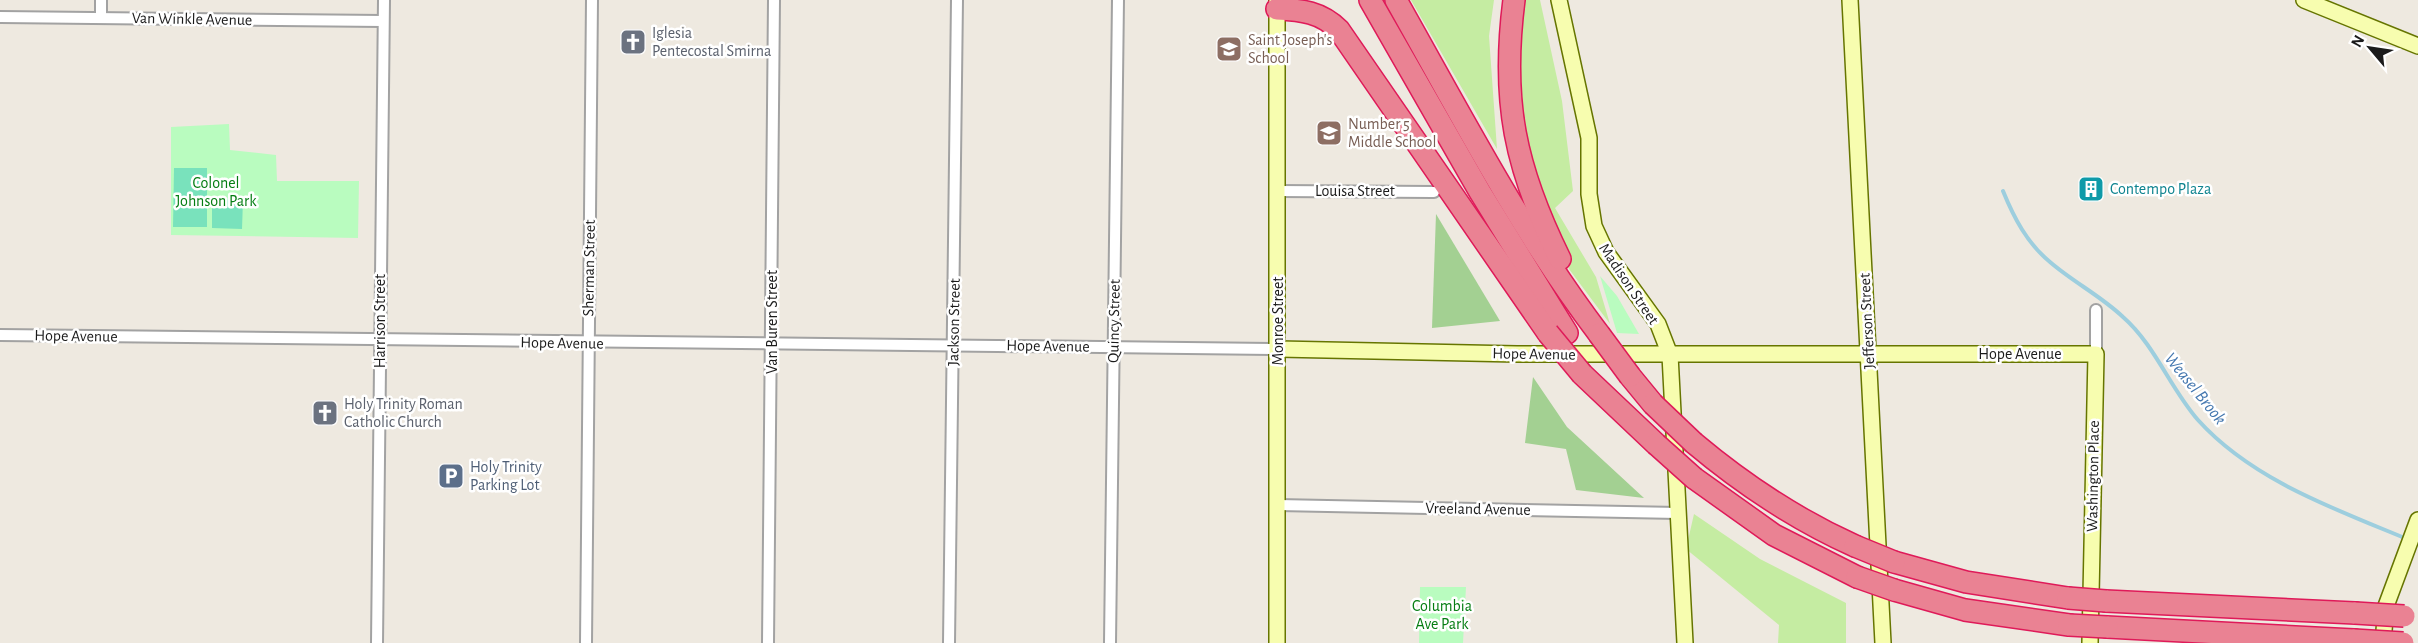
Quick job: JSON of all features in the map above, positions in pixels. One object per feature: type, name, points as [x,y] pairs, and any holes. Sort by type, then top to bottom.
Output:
[{"type":"highway","points":[[1370,0],[1558,333]]},
{"type":"highway","points":[[1396,0],[1522,220],[1572,298],[1653,404],[1694,443],[1755,492],[1820,531],[1855,546],[1894,562],[1984,586],[2106,601],[2411,617]]},
{"type":"highway","points":[[1514,0],[1508,78],[1509,103],[1519,154],[1548,235],[1599,334]]},
{"type":"highway","points":[[1277,5],[1319,15],[1339,30],[1558,333],[1590,373],[1656,444],[1694,478],[1774,535],[1857,577],[1965,610],[2069,625],[2404,643]]},
{"type":"street","points":[[101,0],[101,18]]},
{"type":"street","name":"Harrison Street","points":[[377,643],[384,0]]},
{"type":"street","name":"Sherman Street","points":[[586,643],[592,0]]},
{"type":"street","name":"Van Buren Street","points":[[768,643],[774,0]]},
{"type":"street","name":"Jackson Street","points":[[949,643],[957,0]]},
{"type":"street","name":"Quincy Street","points":[[1110,643],[1118,0]]},
{"type":"street","name":"Madison Street","points":[[1559,0],[1589,138],[1589,194],[1594,226],[1606,252],[1658,324],[1670,355],[1684,643]]},
{"type":"street","name":"Jefferson Street","points":[[1850,0],[1883,643]]},
{"type":"street","points":[[2304,0],[2329,5],[2418,46]]},
{"type":"street","name":"Monroe Street","points":[[1277,5],[1279,349],[1277,643]]},
{"type":"street","name":"Van Winkle Avenue","points":[[0,17],[383,21]]},
{"type":"street","name":"Louisa Street","points":[[1277,191],[1434,192]]},
{"type":"street","name":"Washington Place","points":[[2090,643],[2096,310]]},
{"type":"street","name":"Hope Avenue","points":[[0,335],[588,343],[1113,346],[1670,355],[2096,354]]},
{"type":"street","name":"Vreeland Avenue","points":[[1278,505],[1678,513]]},
{"type":"street","points":[[2383,643],[2386,606],[2416,526]]},
{"type":"green space","points":[[1411,0],[1494,0],[1489,36],[1497,149]]},
{"type":"green space","points":[[1521,0],[1540,0],[1562,101],[1573,191],[1555,208],[1596,277],[1610,324],[1569,269],[1545,217],[1514,99]]},
{"type":"green space","name":"Colonel Johnson Park","points":[[229,124],[230,150],[276,155],[277,181],[359,181],[358,238],[171,235],[171,127]]},
{"type":"green space","points":[[174,168],[207,168],[207,227],[173,227]]},
{"type":"green space","points":[[212,199],[243,200],[242,229],[212,228]]},
{"type":"green space","points":[[1436,214],[1500,321],[1432,328]]},
{"type":"green space","points":[[1600,276],[1617,296],[1639,334],[1617,333]]},
{"type":"green space","points":[[1533,377],[1567,427],[1644,498],[1576,490],[1566,449],[1525,443]]},
{"type":"green space","points":[[1694,514],[1760,559],[1846,603],[1846,643],[1778,643],[1779,625],[1686,549]]},
{"type":"green space","name":"Columbia Ave Park","points":[[1420,587],[1466,587],[1463,643],[1419,643]]},
{"type":"waterway","name":"Weasel Brook","points":[[2003,191],[2017,220],[2035,247],[2059,269],[2106,302],[2134,328],[2188,408],[2220,441],[2243,460],[2296,491],[2407,539]]},
{"type":"place","name":"Iglesia Pentecostal Smirna","points":[[633,42]]},
{"type":"place","name":"Saint Joseph's School","points":[[1229,49]]},
{"type":"place","name":"Number 5 Middle School","points":[[1329,133]]},
{"type":"place","name":"Contempo Plaza","points":[[2091,189]]},
{"type":"place","name":"Holy Trinity Roman Catholic Church","points":[[325,413]]},
{"type":"place","name":"Holy Trinity Parking Lot","points":[[451,476]]}]
